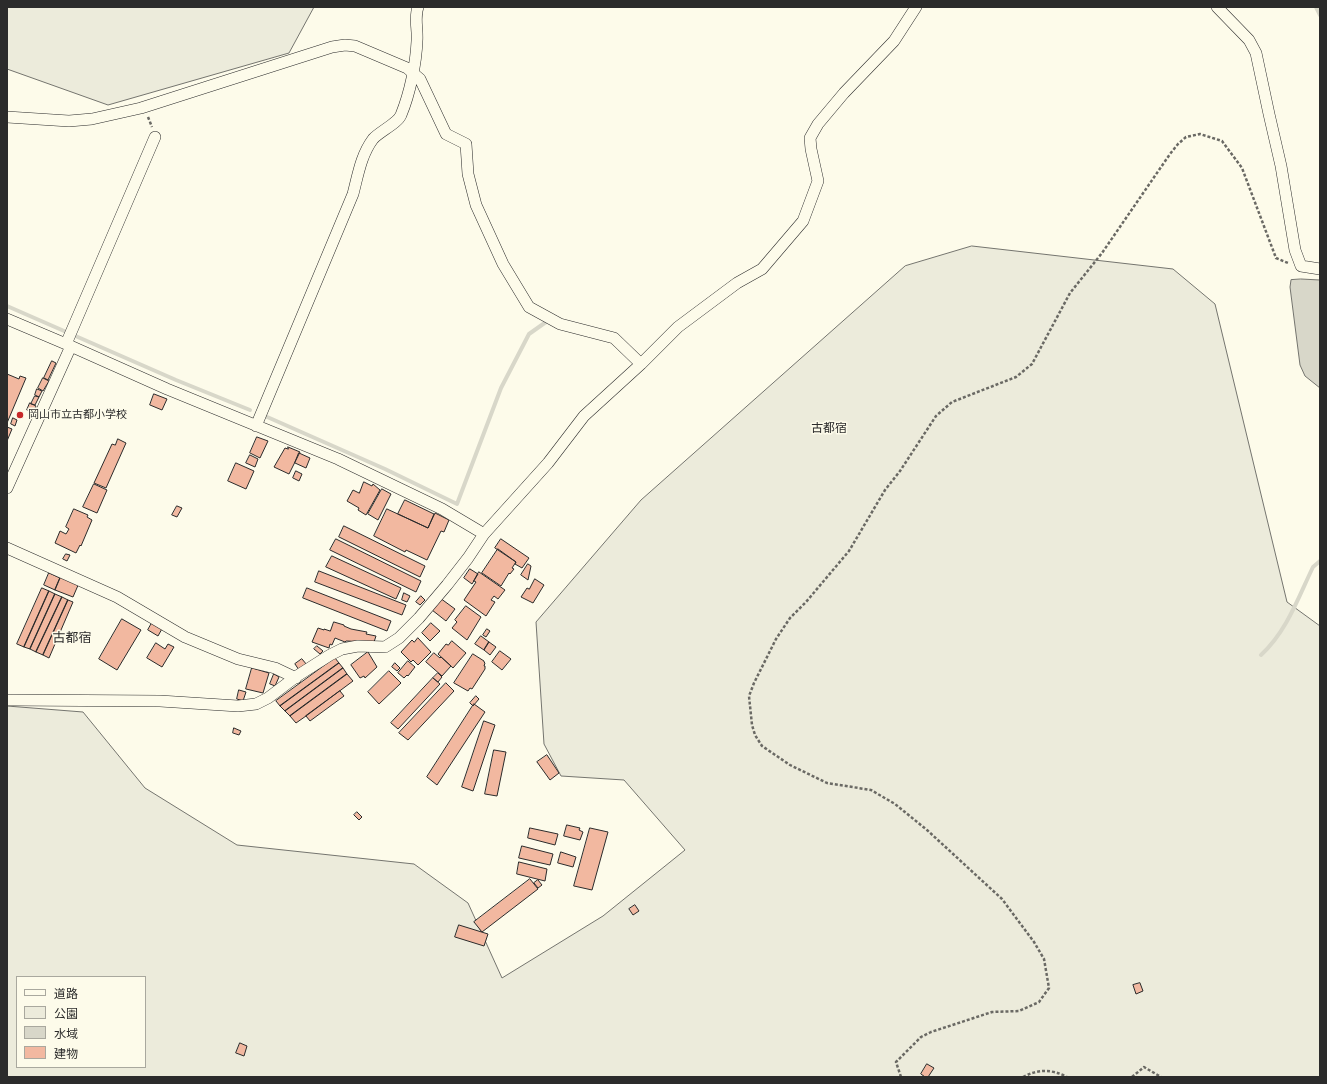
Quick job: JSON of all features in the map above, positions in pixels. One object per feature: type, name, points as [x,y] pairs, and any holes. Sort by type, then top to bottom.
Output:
[{"type":"street","points":[[256,426],[354,194],[361,161],[374,138],[400,118],[411,85],[412,71],[415,63],[417,40],[416,20],[418,7]]},
{"type":"street","points":[[7,700],[160,701],[238,706],[256,704],[268,698],[330,655],[342,649],[358,646],[385,647],[399,638],[419,618],[468,558],[484,534],[548,463],[584,416],[641,364],[678,327],[737,283],[762,269],[803,221],[818,181],[810,138],[818,124],[844,93],[894,41],[916,7]]},
{"type":"street","points":[[1217,7],[1249,40],[1256,53],[1268,114],[1281,166],[1294,250],[1301,266],[1320,269]]},
{"type":"street","points":[[7,117],[70,121],[92,119],[141,108],[332,47],[345,45],[355,46],[412,71],[420,79],[446,134],[466,144],[468,174],[476,205],[503,264],[529,307],[560,324],[614,338],[641,364]]},
{"type":"street","points":[[7,488],[154,137]]},
{"type":"street","points":[[7,319],[70,339],[168,390],[338,460],[442,509],[484,534]]},
{"type":"street","points":[[7,548],[117,597],[185,637],[238,659],[275,668],[296,678]]},
{"type":"path","points":[[141,108],[149,118],[154,137]]},
{"type":"path","points":[[900,1077],[896,1062],[921,1037],[931,1032],[992,1012],[1019,1011],[1039,1002],[1049,988],[1044,959],[1034,942],[1002,899],[927,830],[895,804],[871,790],[827,783],[790,765],[762,746],[755,735],[752,725],[749,696],[757,677],[776,639],[790,618],[806,602],[849,551],[885,490],[900,471],[936,416],[952,402],[1016,377],[1032,364],[1070,293],[1102,253],[1170,154],[1186,137],[1200,134],[1222,141],[1242,168],[1276,258],[1284,262],[1301,266]]},
{"type":"path","points":[[1132,1077],[1144,1067],[1161,1077]]},
{"type":"path","points":[[1023,1077],[1032,1072],[1042,1070],[1062,1074],[1067,1077]]},
{"type":"green space","points":[[7,7],[314,7],[289,53],[108,105],[7,69]]},
{"type":"green space","points":[[972,246],[1173,269],[1215,304],[1287,602],[1320,626],[1320,1077],[7,1077],[7,706],[83,712],[145,788],[237,845],[414,864],[468,903],[502,978],[603,916],[685,850],[624,780],[561,776],[544,744],[536,622],[641,500],[905,266]]},
{"type":"water","points":[[1291,280],[1320,280],[1320,388],[1305,376],[1300,365],[1290,287]]},
{"type":"building","points":[[52,361],[56,363],[48,380],[44,378]]},
{"type":"building","points":[[7,374],[19,379],[20,376],[26,378],[7,423]]},
{"type":"building","points":[[43,378],[49,381],[43,391],[38,388]]},
{"type":"building","points":[[37,389],[42,391],[39,397],[35,395]]},
{"type":"building","points":[[154,394],[167,399],[162,410],[150,405]]},
{"type":"building","points":[[35,396],[39,397],[35,405],[31,404]]},
{"type":"building","points":[[30,403],[36,406],[33,413],[27,410]]},
{"type":"building","points":[[13,418],[17,420],[15,426],[11,424]]},
{"type":"building","points":[[7,427],[12,429],[7,441]]},
{"type":"building","points":[[257,437],[268,441],[260,458],[250,453]]},
{"type":"building","points":[[118,439],[126,443],[106,488],[94,483],[112,444],[115,445]]},
{"type":"building","points":[[288,447],[300,452],[289,474],[274,467],[285,448],[288,449]]},
{"type":"building","points":[[299,453],[310,458],[306,468],[295,463]]},
{"type":"building","points":[[250,455],[258,459],[255,467],[246,463]]},
{"type":"building","points":[[236,463],[254,471],[246,489],[228,481]]},
{"type":"building","points":[[296,471],[302,474],[299,481],[293,478]]},
{"type":"building","points":[[364,482],[372,486],[373,484],[380,490],[366,515],[358,510],[359,508],[347,501],[353,490],[359,493]]},
{"type":"building","points":[[94,484],[107,490],[97,513],[83,507]]},
{"type":"building","points":[[382,489],[391,494],[378,520],[368,514]]},
{"type":"building","points":[[405,500],[434,514],[428,528],[398,514]]},
{"type":"building","points":[[177,506],[182,508],[177,517],[172,515]]},
{"type":"building","points":[[74,509],[88,515],[87,517],[92,520],[81,546],[80,545],[76,553],[55,543],[60,531],[66,534],[69,529],[66,527]]},
{"type":"building","points":[[387,509],[428,528],[435,513],[449,520],[444,532],[441,531],[427,560],[406,550],[405,552],[374,536]]},
{"type":"building","points":[[344,526],[425,566],[420,577],[339,537]]},
{"type":"building","points":[[336,539],[421,581],[416,592],[330,550]]},
{"type":"building","points":[[501,539],[529,558],[522,568],[515,564],[516,562],[495,548]]},
{"type":"building","points":[[498,549],[516,562],[512,568],[514,569],[510,574],[509,573],[501,586],[482,573]]},
{"type":"building","points":[[66,554],[70,555],[67,561],[63,559]]},
{"type":"building","points":[[332,556],[401,588],[396,599],[326,567]]},
{"type":"building","points":[[528,564],[531,566],[528,580],[521,575]]},
{"type":"building","points":[[470,569],[478,574],[472,584],[464,578]]},
{"type":"building","points":[[319,571],[406,605],[402,615],[315,582]]},
{"type":"building","points":[[479,572],[505,590],[498,599],[494,596],[491,600],[495,602],[486,616],[464,600],[476,582],[474,581]]},
{"type":"building","points":[[49,573],[60,578],[55,590],[44,585]]},
{"type":"building","points":[[61,576],[79,583],[73,597],[55,590]]},
{"type":"building","points":[[535,579],[544,585],[533,603],[521,597],[527,588],[529,589]]},
{"type":"building","points":[[42,588],[49,591],[24,647],[17,644]]},
{"type":"building","points":[[307,588],[391,621],[387,631],[303,598]]},
{"type":"building","points":[[49,591],[55,594],[30,649],[24,647]]},
{"type":"building","points":[[404,593],[410,596],[407,602],[402,600]]},
{"type":"building","points":[[55,594],[62,597],[36,652],[30,649]]},
{"type":"building","points":[[421,596],[425,600],[420,605],[416,602]]},
{"type":"building","points":[[62,597],[68,600],[43,655],[36,652]]},
{"type":"building","points":[[440,598],[455,609],[446,621],[432,610]]},
{"type":"building","points":[[68,600],[73,602],[49,658],[43,655]]},
{"type":"building","points":[[466,606],[481,617],[467,640],[452,628],[457,622],[455,620]]},
{"type":"building","points":[[122,619],[141,630],[117,670],[99,659]]},
{"type":"building","points":[[153,621],[163,627],[158,636],[148,630]]},
{"type":"building","points":[[334,622],[351,629],[367,632],[366,634],[376,636],[374,642],[345,642],[335,638],[332,645],[330,644],[329,648],[312,642],[318,628],[330,631]]},
{"type":"building","points":[[431,623],[440,631],[430,641],[422,633]]},
{"type":"building","points":[[487,629],[490,631],[486,637],[483,635]]},
{"type":"building","points":[[481,636],[489,642],[484,650],[475,644]]},
{"type":"building","points":[[418,638],[431,652],[418,665],[413,660],[411,662],[401,652],[412,640],[414,642]]},
{"type":"building","points":[[452,641],[466,653],[453,668],[438,654],[446,644],[448,645]]},
{"type":"building","points":[[489,642],[496,647],[490,655],[484,650]]},
{"type":"building","points":[[156,643],[165,649],[168,644],[174,647],[162,667],[147,658]]},
{"type":"building","points":[[317,646],[323,651],[320,654],[314,649]]},
{"type":"building","points":[[500,651],[511,659],[502,670],[492,662]]},
{"type":"building","points":[[368,652],[377,667],[365,678],[364,676],[360,678],[351,665]]},
{"type":"building","points":[[434,653],[451,666],[442,676],[426,662]]},
{"type":"building","points":[[473,654],[484,661],[485,669],[472,689],[470,688],[468,691],[454,683]]},
{"type":"building","points":[[335,658],[339,663],[280,706],[276,701]]},
{"type":"building","points":[[302,659],[307,665],[299,670],[295,664]]},
{"type":"building","points":[[408,661],[415,667],[408,676],[407,675],[404,678],[398,673]]},
{"type":"building","points":[[339,663],[343,668],[285,711],[280,706]]},
{"type":"building","points":[[395,663],[400,668],[397,671],[392,667]]},
{"type":"building","points":[[252,668],[269,673],[263,693],[246,689]]},
{"type":"building","points":[[343,668],[347,674],[290,716],[285,711]]},
{"type":"building","points":[[389,671],[401,683],[379,704],[368,692]]},
{"type":"building","points":[[438,673],[442,677],[438,682],[433,678]]},
{"type":"building","points":[[274,674],[279,677],[275,686],[270,684]]},
{"type":"building","points":[[347,674],[353,681],[306,716],[296,723],[290,716]]},
{"type":"building","points":[[433,678],[440,684],[398,729],[391,723]]},
{"type":"building","points":[[446,683],[454,691],[408,740],[399,733]]},
{"type":"building","points":[[239,690],[246,692],[243,701],[237,699]]},
{"type":"building","points":[[340,691],[344,696],[310,721],[306,716]]},
{"type":"building","points":[[476,696],[479,699],[473,706],[470,703]]},
{"type":"building","points":[[474,704],[485,712],[437,785],[427,777]]},
{"type":"building","points":[[484,721],[495,725],[473,791],[462,787]]},
{"type":"building","points":[[234,728],[241,731],[239,735],[233,733]]},
{"type":"building","points":[[494,750],[506,752],[497,796],[485,794]]},
{"type":"building","points":[[547,755],[559,773],[550,780],[537,762]]},
{"type":"building","points":[[357,812],[362,817],[359,820],[354,815]]},
{"type":"building","points":[[567,825],[580,828],[579,830],[583,832],[580,840],[564,836]]},
{"type":"building","points":[[530,828],[558,834],[555,845],[528,838]]},
{"type":"building","points":[[590,828],[608,832],[592,890],[574,886]]},
{"type":"building","points":[[522,846],[553,854],[550,865],[519,858]]},
{"type":"building","points":[[561,852],[576,857],[573,867],[558,863]]},
{"type":"building","points":[[519,862],[547,869],[545,881],[517,874]]},
{"type":"building","points":[[530,879],[538,889],[482,932],[474,922]]},
{"type":"building","points":[[538,880],[542,885],[538,888],[534,883]]},
{"type":"building","points":[[635,905],[639,911],[633,915],[629,909]]},
{"type":"building","points":[[459,925],[488,934],[484,946],[455,937]]},
{"type":"building","points":[[1140,983],[1143,991],[1136,994],[1133,985]]},
{"type":"building","points":[[240,1043],[247,1046],[244,1056],[236,1053]]},
{"type":"building","points":[[927,1064],[934,1068],[928,1077],[925,1077],[921,1074]]},
{"type":"waterway","points":[[1316,7],[1320,15]]},
{"type":"waterway","points":[[7,306],[176,380],[250,410]]},
{"type":"waterway","points":[[265,416],[385,469],[457,504],[501,388],[529,334],[546,322]]},
{"type":"waterway","points":[[1261,655],[1270,646],[1285,625],[1313,567],[1320,561]]},
{"type":"place","name":"岡山市立古都小学校","points":[[20,415]]},
{"type":"district","name":"古都宿","points":[[829,429]]},
{"type":"district","name":"古都宿","points":[[72,638]]}]
